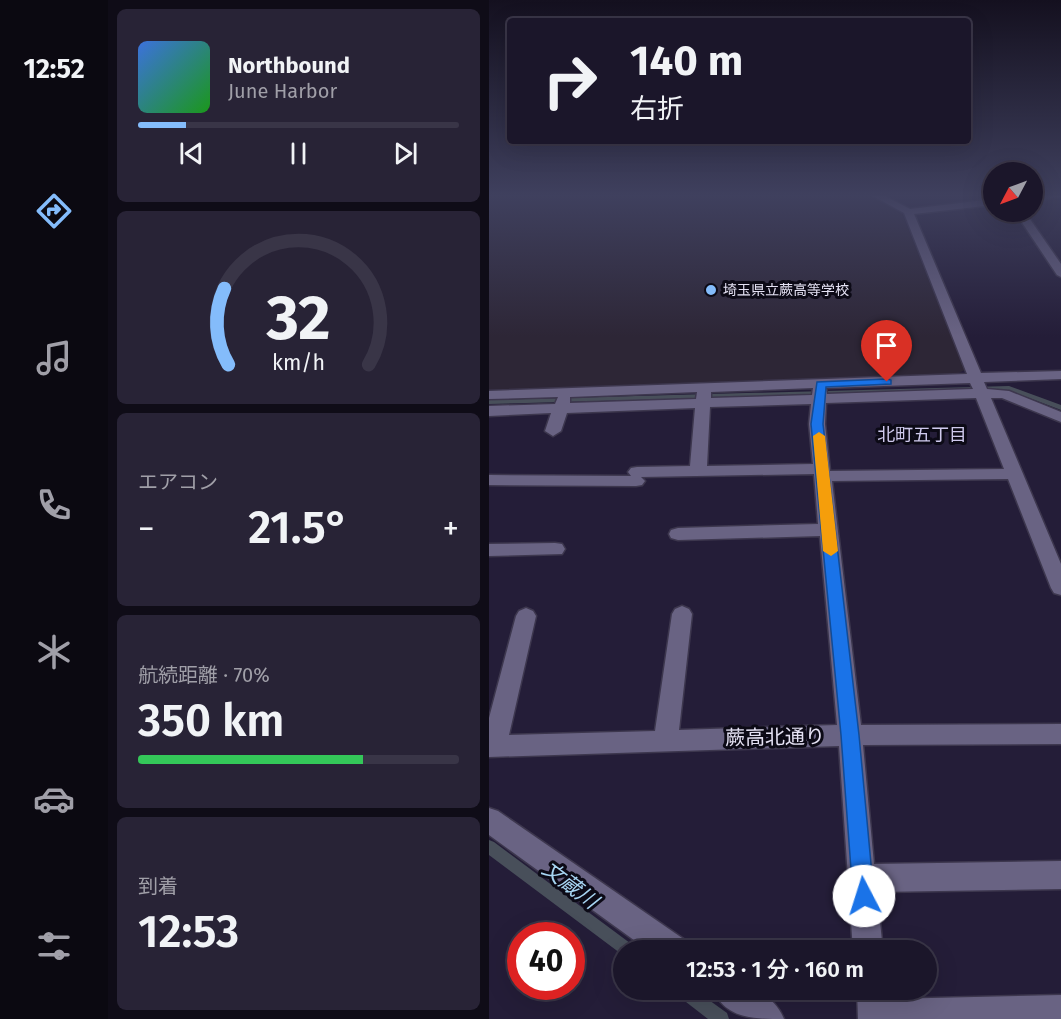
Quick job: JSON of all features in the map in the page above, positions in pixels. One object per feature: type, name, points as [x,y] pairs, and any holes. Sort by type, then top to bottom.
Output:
[{"type":"street","points":[[920,243],[1061,588]]},
{"type":"street","points":[[1041,243],[1061,273]]},
{"type":"street","points":[[489,411],[563,401],[979,387],[1061,375]]},
{"type":"street","points":[[979,387],[1004,394],[1061,417]]},
{"type":"street","points":[[820,392],[817,424],[850,735],[867,940]]},
{"type":"street","points":[[489,395],[563,401]]},
{"type":"street","points":[[698,471],[704,396]]},
{"type":"street","points":[[553,431],[563,401]]},
{"type":"street","points":[[489,480],[637,476],[698,471],[1014,474]]},
{"type":"street","points":[[678,534],[828,530]]},
{"type":"street","points":[[489,550],[555,549]]},
{"type":"street","points":[[666,740],[682,614]]},
{"type":"street","points":[[491,746],[526,616]]},
{"type":"street","name":"蕨高北通り","points":[[491,746],[850,735],[1061,734]]},
{"type":"street","points":[[489,820],[658,940]]},
{"type":"street","points":[[862,878],[1061,875]]},
{"type":"street","points":[[742,1000],[768,1019]]},
{"type":"street","points":[[873,1008],[1061,1011]]},
{"type":"shaded area","name":"埼玉県立蕨高等学校","points":[[489,243],[914,243],[965,370],[952,376],[489,392]]},
{"type":"waterway","points":[[489,402],[1009,388],[1061,408]]},
{"type":"waterway","name":"文蔵川","points":[[489,847],[614,940]]},
{"type":"waterway","name":"文蔵川","points":[[695,1000],[721,1019]]},
{"type":"slow traffic","points":[[819,436],[831,551]]},
{"type":"place","name":"埼玉県立蕨高等学校","points":[[711,290]]},
{"type":"district","name":"北町五丁目","points":[[922,435]]},
{"type":"route","points":[[864,896],[850,735],[817,424],[821,384],[887,382]]}]
